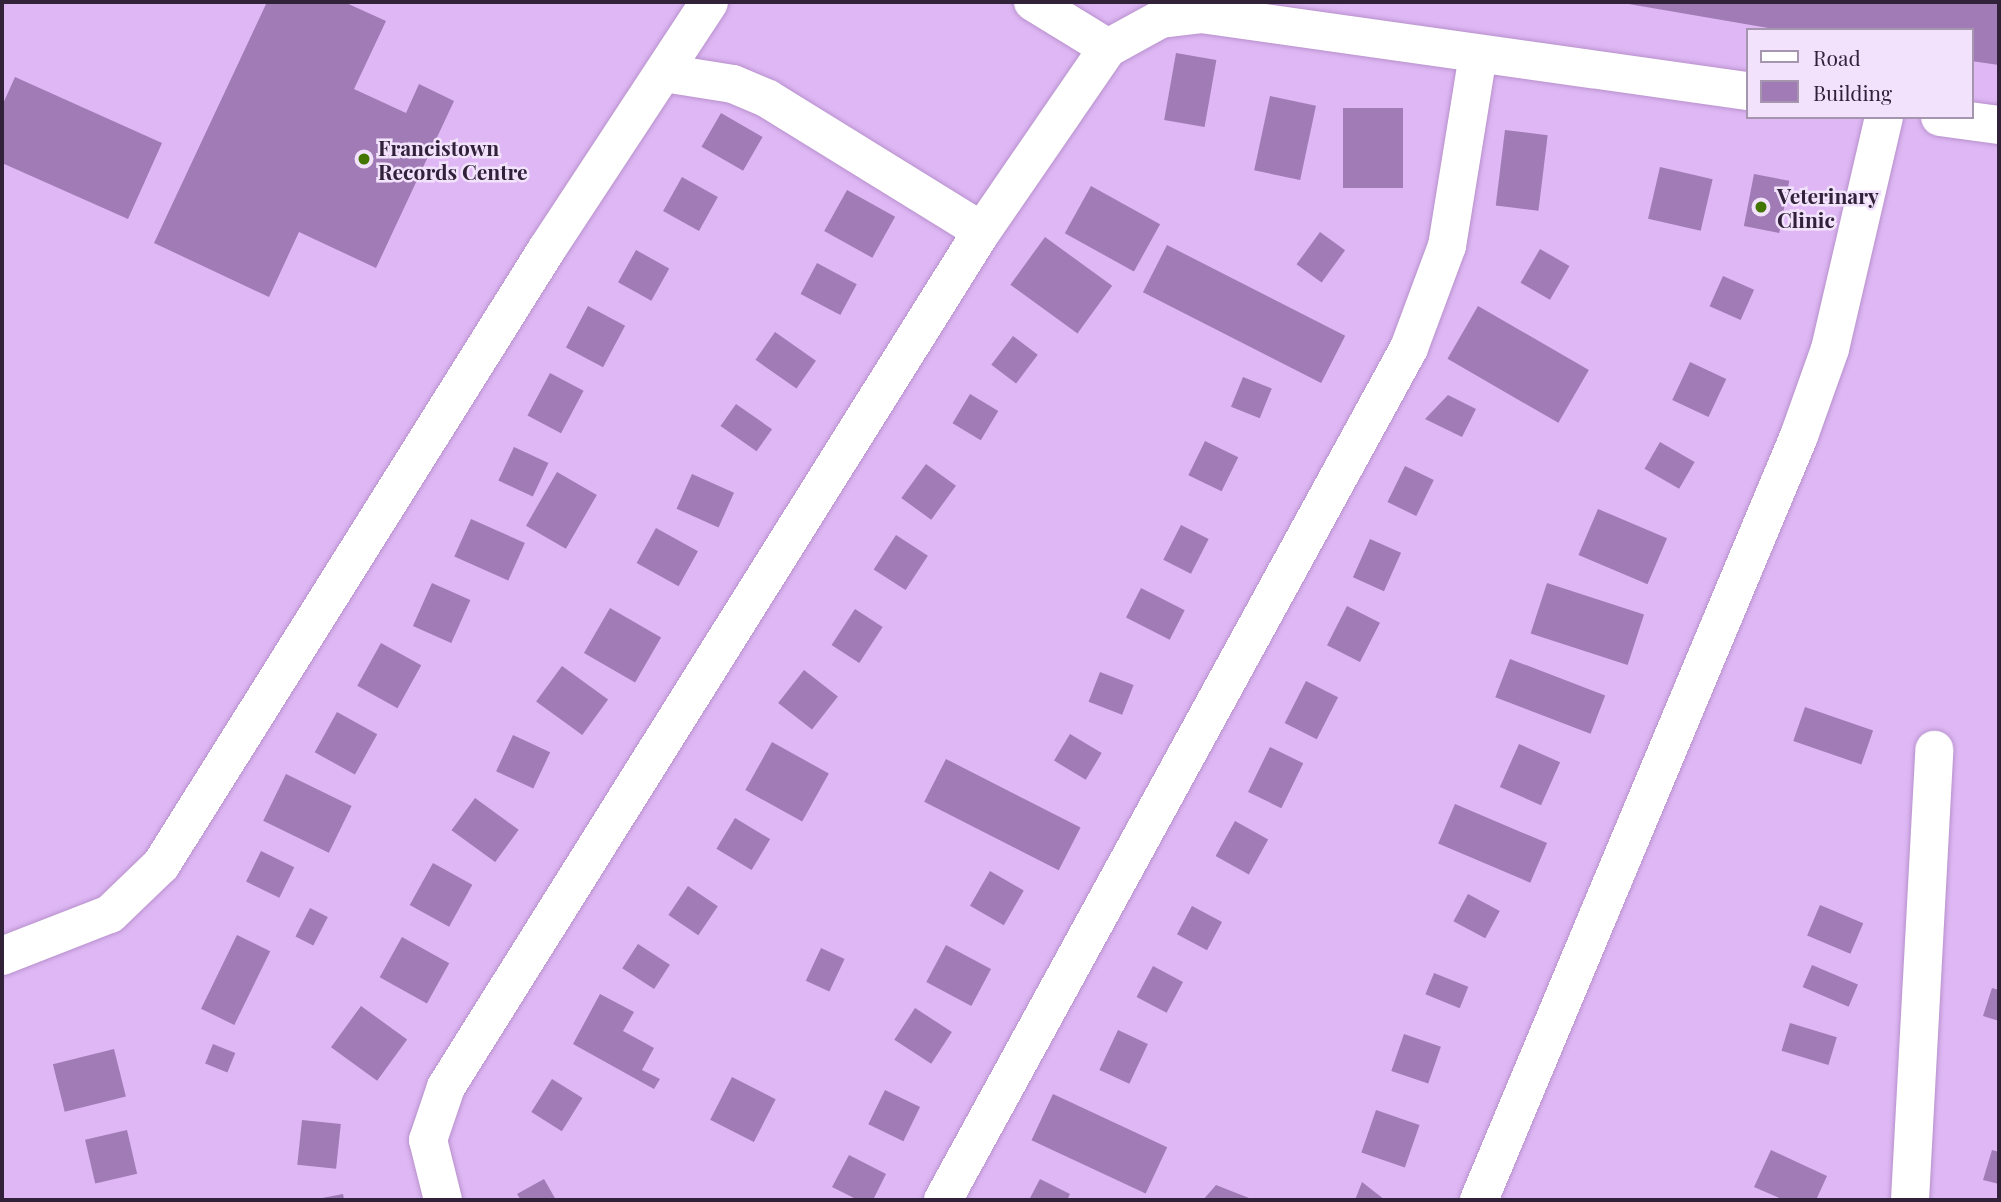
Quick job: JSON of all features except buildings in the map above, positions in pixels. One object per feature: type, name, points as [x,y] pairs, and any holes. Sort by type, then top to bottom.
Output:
[{"type":"street","points":[[2,956],[110,914],[161,865],[547,249],[709,2]]},
{"type":"street","points":[[1032,2],[1108,48]]},
{"type":"street","points":[[443,1200],[428,1140],[446,1087],[982,231],[1108,48],[1161,19],[1201,14],[1745,91]]},
{"type":"street","points":[[943,1200],[1409,348],[1447,246],[1478,54]]},
{"type":"street","points":[[664,73],[733,84],[768,99],[982,231]]},
{"type":"street","points":[[1479,1200],[1799,436],[1829,349],[1884,119]]},
{"type":"street","points":[[1955,119],[1999,125]]},
{"type":"street","points":[[1910,1200],[1934,750]]},
{"type":"place","name":"Francistown Records Centre","points":[[364,159]]},
{"type":"place","name":"Veterinary Clinic","points":[[1761,207]]}]
